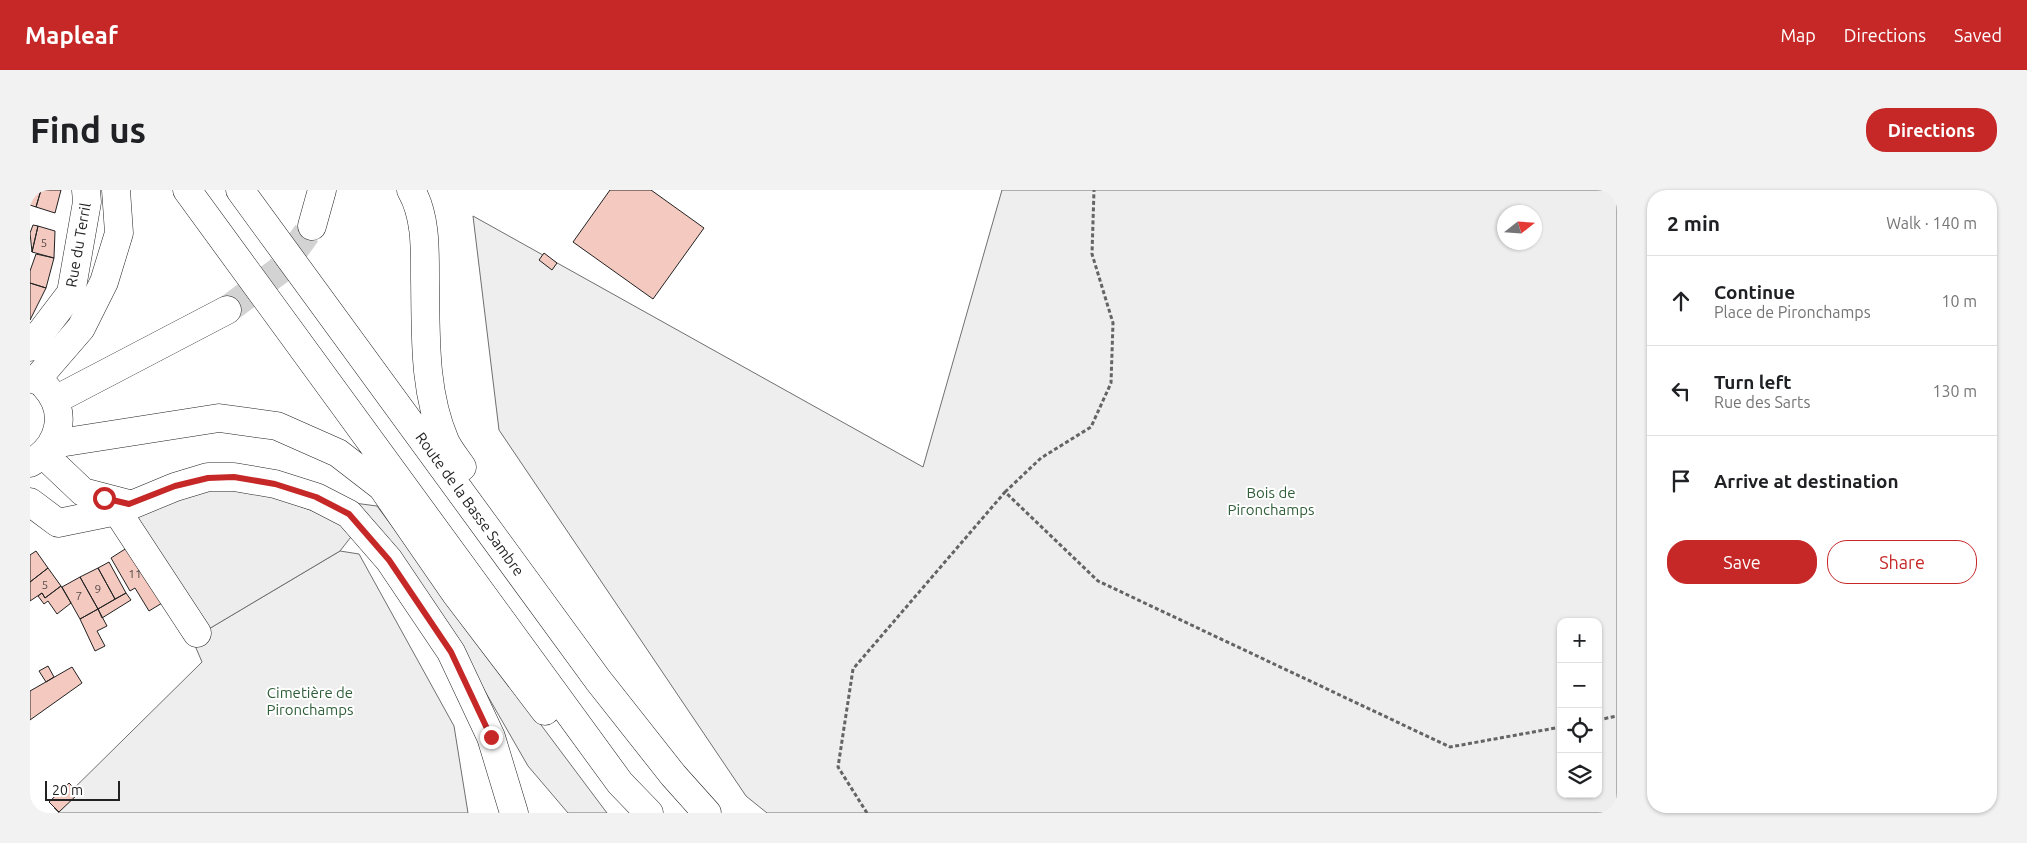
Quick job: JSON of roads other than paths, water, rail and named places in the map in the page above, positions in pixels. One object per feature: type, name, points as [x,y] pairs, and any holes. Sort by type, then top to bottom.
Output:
[{"type":"main road","name":"Rue du Terril","points":[[30,347],[71,293],[87,202],[86,190]]},
{"type":"main road","points":[[42,454],[59,429],[59,413],[55,400],[46,387],[33,379],[81,328],[104,282],[119,233],[116,190]]},
{"type":"main road","points":[[187,190],[620,783],[648,813]]},
{"type":"main road","name":"Route de la Basse Sambre","points":[[240,190],[598,680],[673,775],[707,813]]},
{"type":"main road","points":[[312,226],[322,190]]},
{"type":"main road","points":[[411,190],[420,205],[425,247],[426,363],[436,412],[445,442],[566,615],[598,680]]},
{"type":"main road","points":[[55,400],[227,310]]},
{"type":"main road","points":[[42,454],[219,418],[277,426],[338,453],[382,487],[456,594],[566,738],[620,783]]},
{"type":"main road","points":[[42,454],[83,492],[123,508],[197,633]]},
{"type":"main road","points":[[30,502],[58,523],[123,508],[175,486],[208,478],[234,477],[275,484],[316,497],[349,514],[389,560],[451,652],[491,737],[514,813]]},
{"type":"tunnel","points":[[227,310],[280,270],[312,226]]},
{"type":"park label","name":"Bois de Pironchamps","points":[[1271,500]]},
{"type":"park label","name":"Cimetière de Pironchamps","points":[[310,700]]}]
